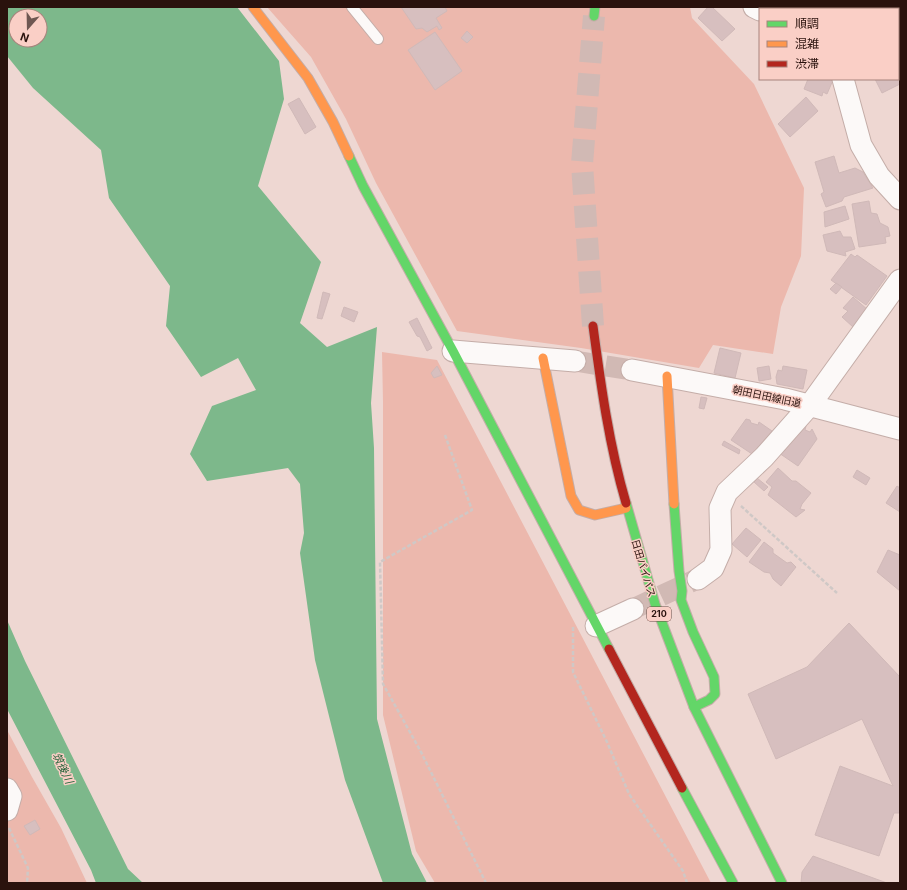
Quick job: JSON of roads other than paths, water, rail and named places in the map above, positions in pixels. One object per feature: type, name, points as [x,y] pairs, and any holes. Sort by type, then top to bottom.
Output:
[{"type":"main road","points":[[253,7],[308,78],[332,122],[363,186],[453,351],[596,626],[733,883]]},
{"type":"main road","name":"日田バイパス","points":[[593,326],[606,419],[620,482],[626,508],[655,604],[694,707],[782,883]]},
{"type":"main road","points":[[543,358],[571,496],[579,510],[595,516],[626,508]]},
{"type":"main road","points":[[667,376],[674,508],[682,591],[681,600],[693,632],[714,677],[715,694],[709,700],[694,707]]},
{"type":"street","points":[[843,80],[861,145],[879,176],[900,199]]},
{"type":"street","points":[[698,579],[713,568],[721,550],[720,508],[727,492],[764,457],[810,405],[900,280]]},
{"type":"street","points":[[453,351],[575,361]]},
{"type":"street","name":"朝田日田線旧道","points":[[632,370],[810,405],[900,429]]},
{"type":"street","points":[[596,626],[633,609]]},
{"type":"street","points":[[7,790],[11,796],[7,810]]},
{"type":"lane","points":[[352,7],[378,39]]},
{"type":"water","points":[[7,7],[237,7],[279,61],[284,99],[258,186],[321,262],[300,323],[327,347],[377,327],[371,403],[374,448],[377,719],[412,854],[427,883],[383,883],[345,780],[315,660],[300,553],[304,533],[300,484],[288,468],[207,481],[190,454],[212,406],[256,390],[238,358],[201,377],[166,326],[170,286],[109,198],[101,150],[33,88],[7,56]]},
{"type":"water","name":"筑後川","points":[[7,620],[25,661],[128,869],[143,883],[96,883],[91,870],[7,709]]},
{"type":"tunnel","points":[[593,326],[582,164],[594,16]]},
{"type":"tunnel","points":[[575,361],[632,370]]},
{"type":"tunnel","points":[[633,609],[697,579]]}]
